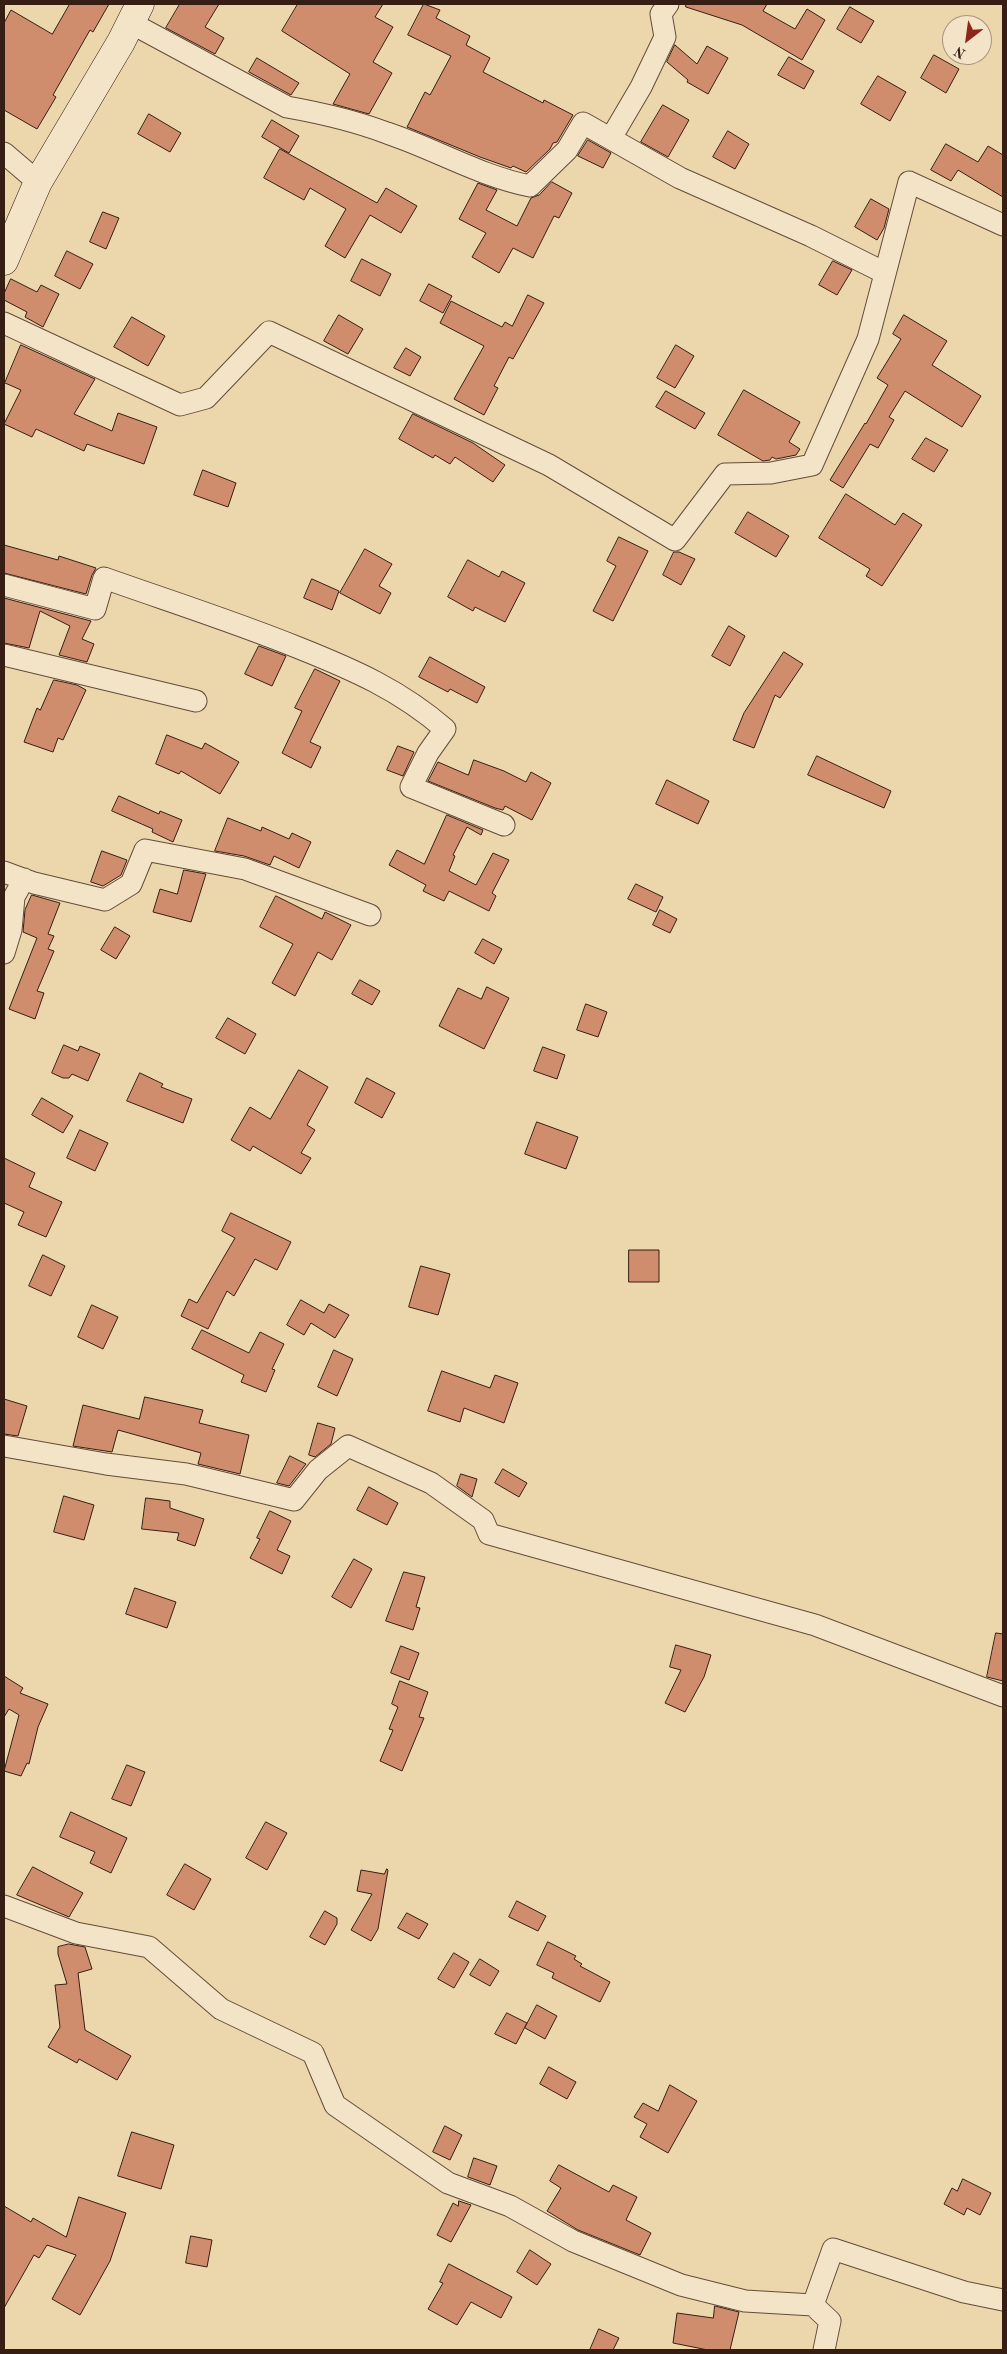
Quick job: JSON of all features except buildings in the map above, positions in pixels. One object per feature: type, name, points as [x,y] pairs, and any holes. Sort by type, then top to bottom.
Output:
[{"type":"main road","points":[[4,261],[38,182],[135,13]]},
{"type":"street","points":[[611,138],[641,87],[665,37],[661,14],[668,4]]},
{"type":"street","points":[[135,13],[287,107],[314,112],[387,132],[507,182],[530,186],[567,150],[583,123],[680,178],[811,236],[885,272]]},
{"type":"street","points":[[4,153],[38,182]]},
{"type":"street","points":[[4,323],[180,405],[206,398],[269,332],[549,465],[675,540],[725,474],[771,473],[812,465],[868,340],[909,182],[1003,225]]},
{"type":"street","points":[[4,584],[95,609],[104,578],[256,631],[366,675],[420,707],[445,729],[428,753],[411,788],[504,825]]},
{"type":"street","points":[[4,656],[196,702]]},
{"type":"street","points":[[4,872],[105,900],[131,884],[145,850],[245,869],[370,914]]},
{"type":"street","points":[[4,952],[11,930],[14,897],[24,879]]},
{"type":"street","points":[[4,1446],[106,1464],[186,1474],[294,1500],[318,1470],[348,1446],[431,1483],[483,1520],[489,1534],[815,1625],[1003,1696]]},
{"type":"street","points":[[4,1906],[76,1933],[149,1947],[221,2008],[313,2053],[335,2105],[448,2183],[510,2206],[573,2241],[681,2285],[746,2301],[813,2305],[830,2321],[824,2350]]},
{"type":"street","points":[[813,2305],[833,2249],[964,2292],[1003,2300]]}]
